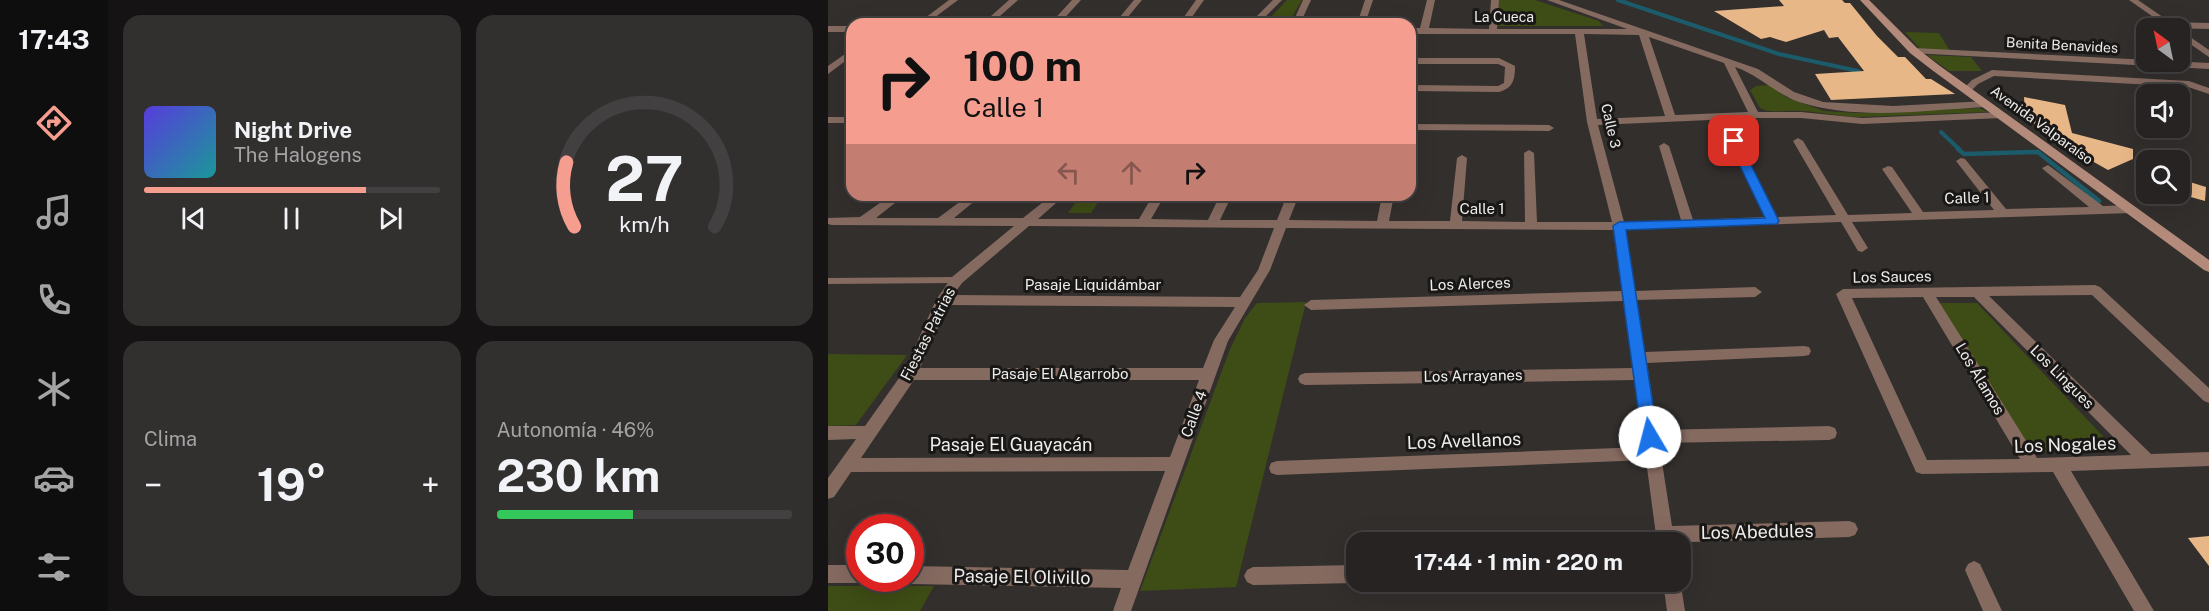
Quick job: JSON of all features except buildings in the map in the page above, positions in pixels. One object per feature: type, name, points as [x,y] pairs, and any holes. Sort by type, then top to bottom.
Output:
[{"type":"main road","name":"Avenida Valparaíso","points":[[1864,0],[1914,51],[2209,267]]},
{"type":"street","points":[[929,18],[954,0]]},
{"type":"street","points":[[993,18],[1014,0]]},
{"type":"street","points":[[1060,18],[1077,0]]},
{"type":"street","points":[[1123,18],[1138,0]]},
{"type":"street","points":[[1187,18],[1200,0]]},
{"type":"street","points":[[1259,18],[1278,0]]},
{"type":"street","points":[[1299,18],[1307,0]]},
{"type":"street","points":[[1363,18],[1369,0]]},
{"type":"street","points":[[1424,31],[1431,0]]},
{"type":"street","points":[[1493,31],[1495,0]]},
{"type":"street","points":[[1551,0],[1755,71],[1801,99],[1831,107],[1858,109],[1986,104]]},
{"type":"street","points":[[2133,0],[2159,18]]},
{"type":"street","points":[[1599,31],[1607,27],[1610,20]]},
{"type":"street","points":[[2190,26],[2209,26]]},
{"type":"street","points":[[828,29],[846,29]]},
{"type":"street","name":"La Cueca","points":[[1416,31],[1643,32]]},
{"type":"street","name":"Calle 3","points":[[1580,31],[1592,122],[1619,226],[1664,532]]},
{"type":"street","points":[[1643,32],[1671,119]]},
{"type":"street","points":[[2190,40],[2209,54]]},
{"type":"street","name":"Benita Benavides","points":[[1914,51],[2209,66]]},
{"type":"street","points":[[828,71],[846,57]]},
{"type":"street","points":[[1416,61],[1506,62],[1510,66],[1510,83],[1506,87],[1416,88]]},
{"type":"street","points":[[1728,62],[1754,115]]},
{"type":"street","points":[[1967,90],[1975,82],[1992,73],[2189,84],[2209,91]]},
{"type":"street","points":[[1742,89],[1753,84],[1774,83]]},
{"type":"street","points":[[1592,122],[1754,115],[1801,115],[1862,121],[2002,115]]},
{"type":"street","points":[[828,120],[846,118]]},
{"type":"street","points":[[1416,127],[1549,128]]},
{"type":"street","points":[[1734,141],[1773,221]]},
{"type":"street","points":[[1798,141],[1862,248]]},
{"type":"street","points":[[1664,146],[1688,224]]},
{"type":"street","points":[[1529,153],[1531,226]]},
{"type":"street","points":[[1456,225],[1462,158]]},
{"type":"street","points":[[1960,161],[2003,213]]},
{"type":"street","points":[[2048,168],[2100,210]]},
{"type":"street","points":[[1888,169],[1920,216]]},
{"type":"street","points":[[863,221],[891,201]]},
{"type":"street","points":[[942,222],[968,201]]},
{"type":"street","name":"Fiestas Patrias","points":[[828,492],[910,374],[943,300],[957,280],[1051,201]]},
{"type":"street","points":[[1143,223],[1156,201]]},
{"type":"street","points":[[1212,223],[1223,201]]},
{"type":"street","name":"Calle 4","points":[[1122,611],[1221,340],[1264,270],[1291,201]]},
{"type":"street","points":[[1382,225],[1387,201]]},
{"type":"street","name":"Calle 1","points":[[832,221],[1619,226],[2132,209]]},
{"type":"street","name":"Los Sauces","points":[[1922,467],[1843,294],[2095,290],[2209,397]]},
{"type":"street","name":"Los Alerces","points":[[1311,305],[1755,292]]},
{"type":"street","name":"Los Lingues","points":[[1977,292],[2147,461]]},
{"type":"street","name":"Los Álamos","points":[[1928,293],[2033,466]]},
{"type":"street","name":"Pasaje Liquidámbar","points":[[943,300],[1243,302]]},
{"type":"street","points":[[1639,358],[1804,351]]},
{"type":"street","name":"Pasaje El Algarrobo","points":[[910,374],[1209,374]]},
{"type":"street","name":"Los Arrayanes","points":[[1305,379],[1641,374]]},
{"type":"street","points":[[828,433],[870,432]]},
{"type":"street","name":"Los Avellanos","points":[[1277,468],[1829,434]]},
{"type":"street","name":"Los Nogales","points":[[1922,467],[2033,466],[2209,459]]},
{"type":"street","name":"Pasaje El Guayacán","points":[[847,465],[1176,464]]},
{"type":"street","points":[[2058,465],[2145,611]]},
{"type":"street","name":"Los Abedules","points":[[1691,537],[1849,529]]},
{"type":"street","points":[[1974,570],[1993,611]]},
{"type":"street","points":[[828,574],[846,574]]},
{"type":"street","points":[[1253,576],[1346,574]]},
{"type":"street","name":"Pasaje El Olivillo","points":[[924,575],[1134,579]]},
{"type":"street","points":[[1673,592],[1676,611]]},
{"type":"lane","points":[[828,281],[957,280]]},
{"type":"green space","points":[[1287,0],[1302,0],[1292,18],[1270,18]]},
{"type":"green space","points":[[1499,0],[1535,0],[1599,21],[1603,26],[1497,26]]},
{"type":"green space","points":[[1905,32],[1939,33],[1950,51],[1920,49]]},
{"type":"green space","points":[[1927,55],[1971,57],[1982,71],[1949,71]]},
{"type":"green space","points":[[1769,85],[1786,97],[1824,111],[1856,113],[1979,108],[1988,112],[1860,117],[1806,111],[1769,111],[1760,108],[1750,90],[1756,86]]},
{"type":"green space","points":[[1077,201],[1099,201],[1091,213],[1068,213]]},
{"type":"green space","points":[[1306,302],[1236,587],[1140,591],[1230,349],[1245,318],[1257,303]]},
{"type":"green space","points":[[1938,303],[1977,303],[2117,451],[2031,452]]},
{"type":"green space","points":[[828,354],[907,355],[856,425],[828,426]]},
{"type":"green space","points":[[828,586],[846,586],[846,592],[924,592],[924,586],[934,586],[920,611],[828,611]]},
{"type":"waterway","points":[[1618,0],[1779,54],[1858,71],[1863,75]]},
{"type":"waterway","points":[[1941,132],[1960,150]]},
{"type":"waterway","points":[[1958,149],[1964,154],[2038,152],[2099,201]]},
{"type":"route","points":[[1650,437],[1619,226],[1773,221],[1734,141]]}]
